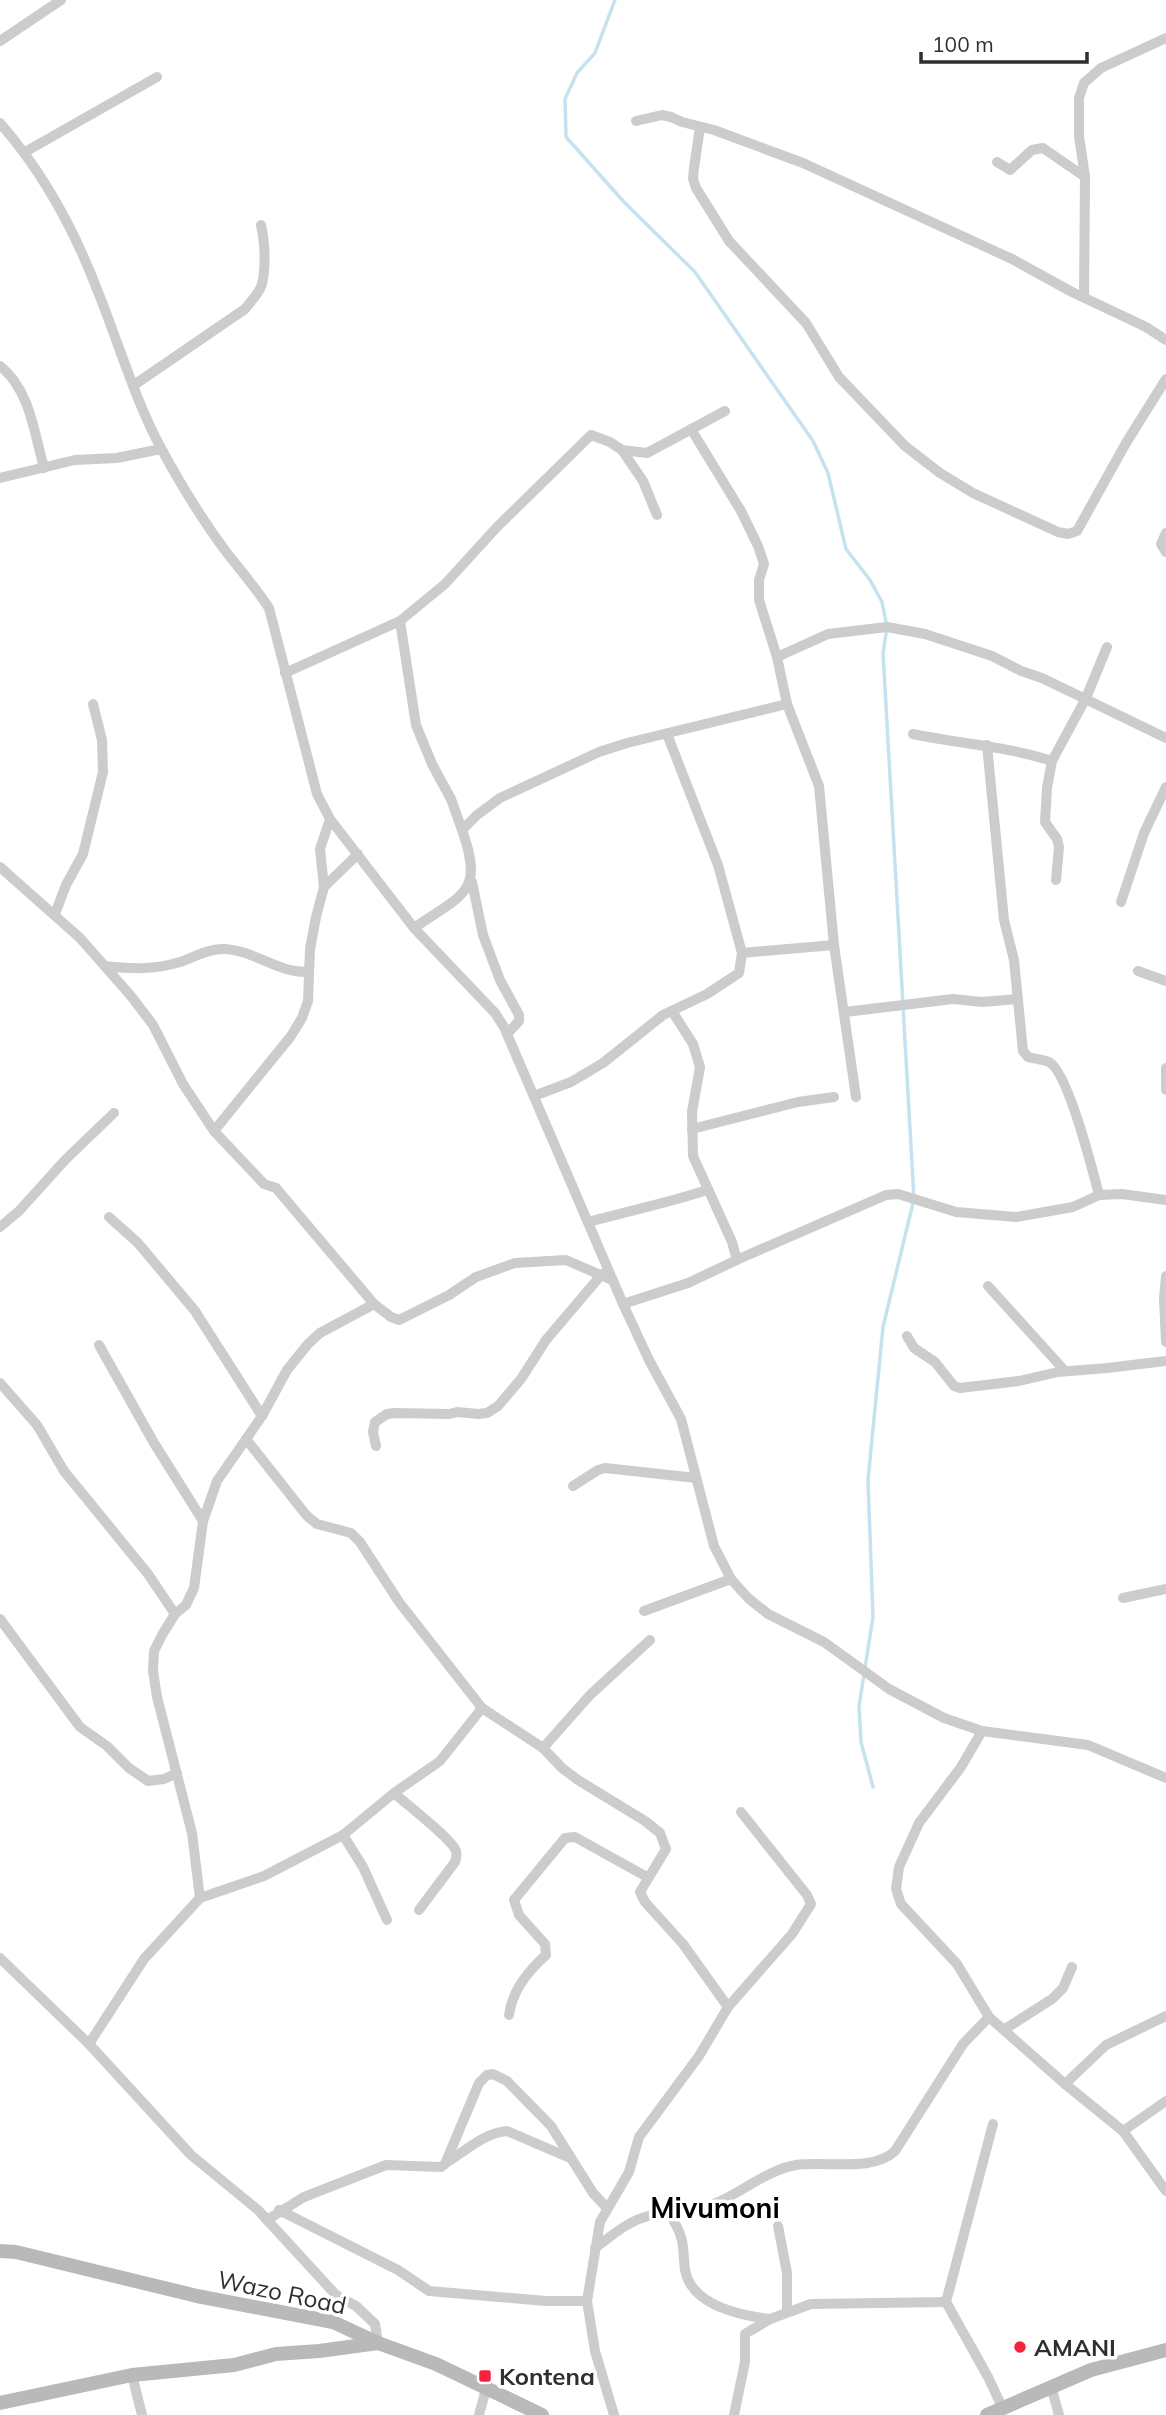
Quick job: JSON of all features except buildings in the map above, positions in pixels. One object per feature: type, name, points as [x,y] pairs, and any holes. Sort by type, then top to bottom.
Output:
[{"type":"main road","name":"Wazo Road","points":[[0,2251],[16,2252],[197,2297],[333,2322],[378,2343],[436,2364],[542,2415]]},
{"type":"main road","points":[[0,2403],[132,2375],[234,2365],[276,2354],[378,2343]]},
{"type":"main road","points":[[987,2415],[1091,2370],[1166,2350]]},
{"type":"street","points":[[0,41],[61,0]]},
{"type":"street","points":[[1084,297],[1085,177],[1079,136],[1079,97],[1084,83],[1101,68],[1166,38]]},
{"type":"street","points":[[26,152],[157,78]]},
{"type":"street","points":[[636,121],[662,115],[714,130],[803,163],[1012,259],[1146,327],[1166,340]]},
{"type":"street","points":[[1,125],[26,152],[53,198],[88,268],[161,449],[211,529],[269,608],[317,794],[330,819],[414,928],[495,1013],[507,1034],[612,1280],[649,1360],[681,1419],[714,1546],[731,1579],[748,1598],[768,1614],[824,1642],[889,1689],[944,1718],[982,1731],[1088,1745],[1166,1778]]},
{"type":"street","points":[[700,127],[693,179],[729,241],[798,312],[848,388],[905,446],[973,494],[1058,531],[1068,534],[1077,531],[1126,443],[1166,379]]},
{"type":"street","points":[[998,162],[1010,170],[1032,150],[1043,148],[1085,177]]},
{"type":"street","points":[[134,385],[245,309],[257,294],[262,276],[261,225]]},
{"type":"street","points":[[0,366],[13,376],[26,401],[44,468]]},
{"type":"street","points":[[285,673],[400,621],[445,584],[497,527],[591,435],[622,450],[640,454],[652,452],[725,411]]},
{"type":"street","points":[[691,429],[741,511],[758,546],[764,564],[759,580],[760,600],[777,657],[787,704],[819,786],[834,944],[856,1097]]},
{"type":"street","points":[[0,478],[75,460],[117,458],[161,449]]},
{"type":"street","points":[[622,450],[643,481],[657,515]]},
{"type":"street","points":[[1166,533],[1161,544],[1166,552]]},
{"type":"street","points":[[400,621],[416,725],[432,764],[451,799],[473,869],[472,882],[483,935],[500,980],[519,1015],[519,1021],[507,1034]]},
{"type":"street","points":[[777,657],[828,634],[887,627],[925,634],[992,656],[1021,671],[1042,677],[1166,738]]},
{"type":"street","points":[[1056,880],[1059,847],[1057,839],[1045,822],[1052,761],[1086,698],[1107,647]]},
{"type":"street","points":[[55,914],[66,885],[83,855],[103,772],[102,740],[93,704]]},
{"type":"street","points":[[462,830],[500,798],[599,752],[787,704]]},
{"type":"street","points":[[534,1096],[571,1082],[603,1063],[650,1023],[739,974],[742,953],[718,865],[667,734]]},
{"type":"street","points":[[913,734],[962,744],[987,745],[1052,761]]},
{"type":"street","points":[[987,745],[1004,920],[1014,960],[1023,1051],[1028,1057],[1049,1062],[1065,1085],[1089,1155],[1099,1195]]},
{"type":"street","points":[[1121,902],[1144,833],[1166,787]]},
{"type":"street","points":[[214,1131],[291,1036],[302,1018],[307,1001],[316,917],[324,887],[320,849],[330,819]]},
{"type":"street","points":[[324,887],[358,854]]},
{"type":"street","points":[[0,867],[55,914],[105,966],[153,1025],[183,1084],[214,1131],[264,1184],[276,1188],[374,1304],[391,1317],[398,1320],[449,1295],[476,1278],[515,1263],[566,1260],[612,1280]]},
{"type":"street","points":[[414,928],[463,894],[472,882]]},
{"type":"street","points":[[742,953],[834,944]]},
{"type":"street","points":[[105,966],[148,968],[178,962],[210,950],[224,949],[240,951],[288,970],[308,972]]},
{"type":"street","points":[[1138,971],[1166,981]]},
{"type":"street","points":[[845,1012],[953,999],[982,1002],[1018,999]]},
{"type":"street","points":[[672,1011],[693,1044],[700,1067],[693,1101],[693,1156],[733,1242],[737,1260]]},
{"type":"street","points":[[1166,1068],[1166,1090]]},
{"type":"street","points":[[692,1129],[798,1102],[834,1097]]},
{"type":"street","points":[[0,1227],[19,1211],[66,1159],[114,1113]]},
{"type":"street","points":[[588,1222],[668,1203],[707,1190]]},
{"type":"street","points":[[623,1304],[688,1283],[886,1195],[898,1194],[956,1212],[1016,1217],[1073,1207],[1099,1195],[1122,1194],[1166,1200]]},
{"type":"street","points":[[108,1217],[138,1243],[195,1311],[262,1416]]},
{"type":"street","points":[[376,1446],[373,1432],[375,1422],[387,1414],[478,1414],[488,1413],[498,1406],[521,1378],[546,1340],[602,1274]]},
{"type":"street","points":[[1166,1276],[1166,1342]]},
{"type":"street","points":[[988,1286],[1065,1371]]},
{"type":"street","points":[[200,1898],[192,1833],[157,1697],[153,1671],[155,1651],[175,1614],[186,1605],[194,1588],[204,1521],[217,1481],[262,1416],[287,1370],[308,1344],[336,1323],[374,1304]]},
{"type":"street","points":[[907,1336],[914,1348],[935,1362],[954,1386],[960,1388],[1018,1381],[1065,1371],[1166,1361]]},
{"type":"street","points":[[99,1345],[154,1443],[204,1521]]},
{"type":"street","points":[[0,1383],[37,1425],[64,1471],[148,1574],[175,1614]]},
{"type":"street","points":[[246,1438],[307,1516],[317,1524],[351,1533],[360,1542],[399,1602],[482,1708],[542,1748],[578,1780],[614,1800],[660,1833],[666,1849],[640,1892],[645,1902],[683,1944],[728,2007]]},
{"type":"street","points":[[573,1486],[604,1468],[696,1478]]},
{"type":"street","points":[[644,1611],[731,1579]]},
{"type":"street","points":[[1122,1598],[1166,1589]]},
{"type":"street","points":[[0,1619],[80,1727],[148,1781],[164,1779],[177,1773]]},
{"type":"street","points":[[542,1748],[590,1695],[650,1640]]},
{"type":"street","points":[[89,2044],[144,1959],[200,1898],[264,1876],[343,1835],[394,1793],[440,1761],[482,1708]]},
{"type":"street","points":[[982,1731],[961,1767],[919,1823],[899,1867],[896,1889],[901,1904],[957,1965],[989,2017],[1123,2131],[1166,2191]]},
{"type":"street","points":[[394,1793],[456,1848],[455,1862],[419,1910]]},
{"type":"street","points":[[614,2415],[595,2351],[587,2301],[600,2221],[629,2172],[639,2137],[699,2056],[728,2007],[792,1934],[811,1904],[807,1895],[741,1812]]},
{"type":"street","points":[[343,1835],[363,1867],[387,1920]]},
{"type":"street","points":[[509,2015],[512,1998],[545,1955],[545,1944],[519,1915],[514,1900],[565,1838],[575,1837],[647,1877]]},
{"type":"street","points":[[0,1958],[89,2044],[191,2155],[267,2220],[336,2295],[356,2305],[374,2324],[378,2343]]},
{"type":"street","points":[[1004,2029],[1052,1998],[1063,1988],[1072,1968]]},
{"type":"street","points":[[1065,2084],[1106,2045],[1166,2016]]},
{"type":"street","points":[[595,2248],[635,2220],[669,2212],[698,2210],[794,2166],[882,2161],[890,2156],[964,2044],[989,2017]]},
{"type":"street","points":[[447,2162],[480,2083],[487,2075],[493,2074],[507,2081],[557,2134],[593,2193],[607,2208]]},
{"type":"street","points":[[1123,2131],[1166,2101]]},
{"type":"street","points":[[993,2124],[946,2302],[1003,2409]]},
{"type":"street","points":[[267,2220],[279,2210],[330,2185],[386,2165],[441,2166],[498,2132],[507,2131],[570,2158]]},
{"type":"street","points":[[279,2210],[398,2270],[429,2291],[546,2301],[587,2301]]},
{"type":"street","points":[[669,2212],[682,2238],[685,2270],[691,2286],[710,2302],[740,2315],[770,2319]]},
{"type":"street","points":[[778,2226],[787,2273],[788,2312]]},
{"type":"street","points":[[734,2415],[745,2362],[745,2334],[770,2319],[811,2304],[946,2302]]},
{"type":"street","points":[[132,2375],[142,2415]]},
{"type":"street","points":[[1051,2386],[1059,2415]]},
{"type":"street","points":[[480,2415],[486,2389]]},
{"type":"waterway","points":[[615,0],[595,53],[577,73],[565,99],[566,137],[624,202],[695,272],[813,441],[828,473],[846,549],[870,580],[882,602],[887,627],[883,653],[914,1199],[883,1327],[868,1480],[873,1617],[859,1706],[861,1742],[873,1787]]},
{"type":"place","name":"AMANI","points":[[1020,2347]]},
{"type":"place","name":"Kontena","points":[[485,2376]]},
{"type":"district","name":"Mivumoni","points":[[715,2207]]}]
